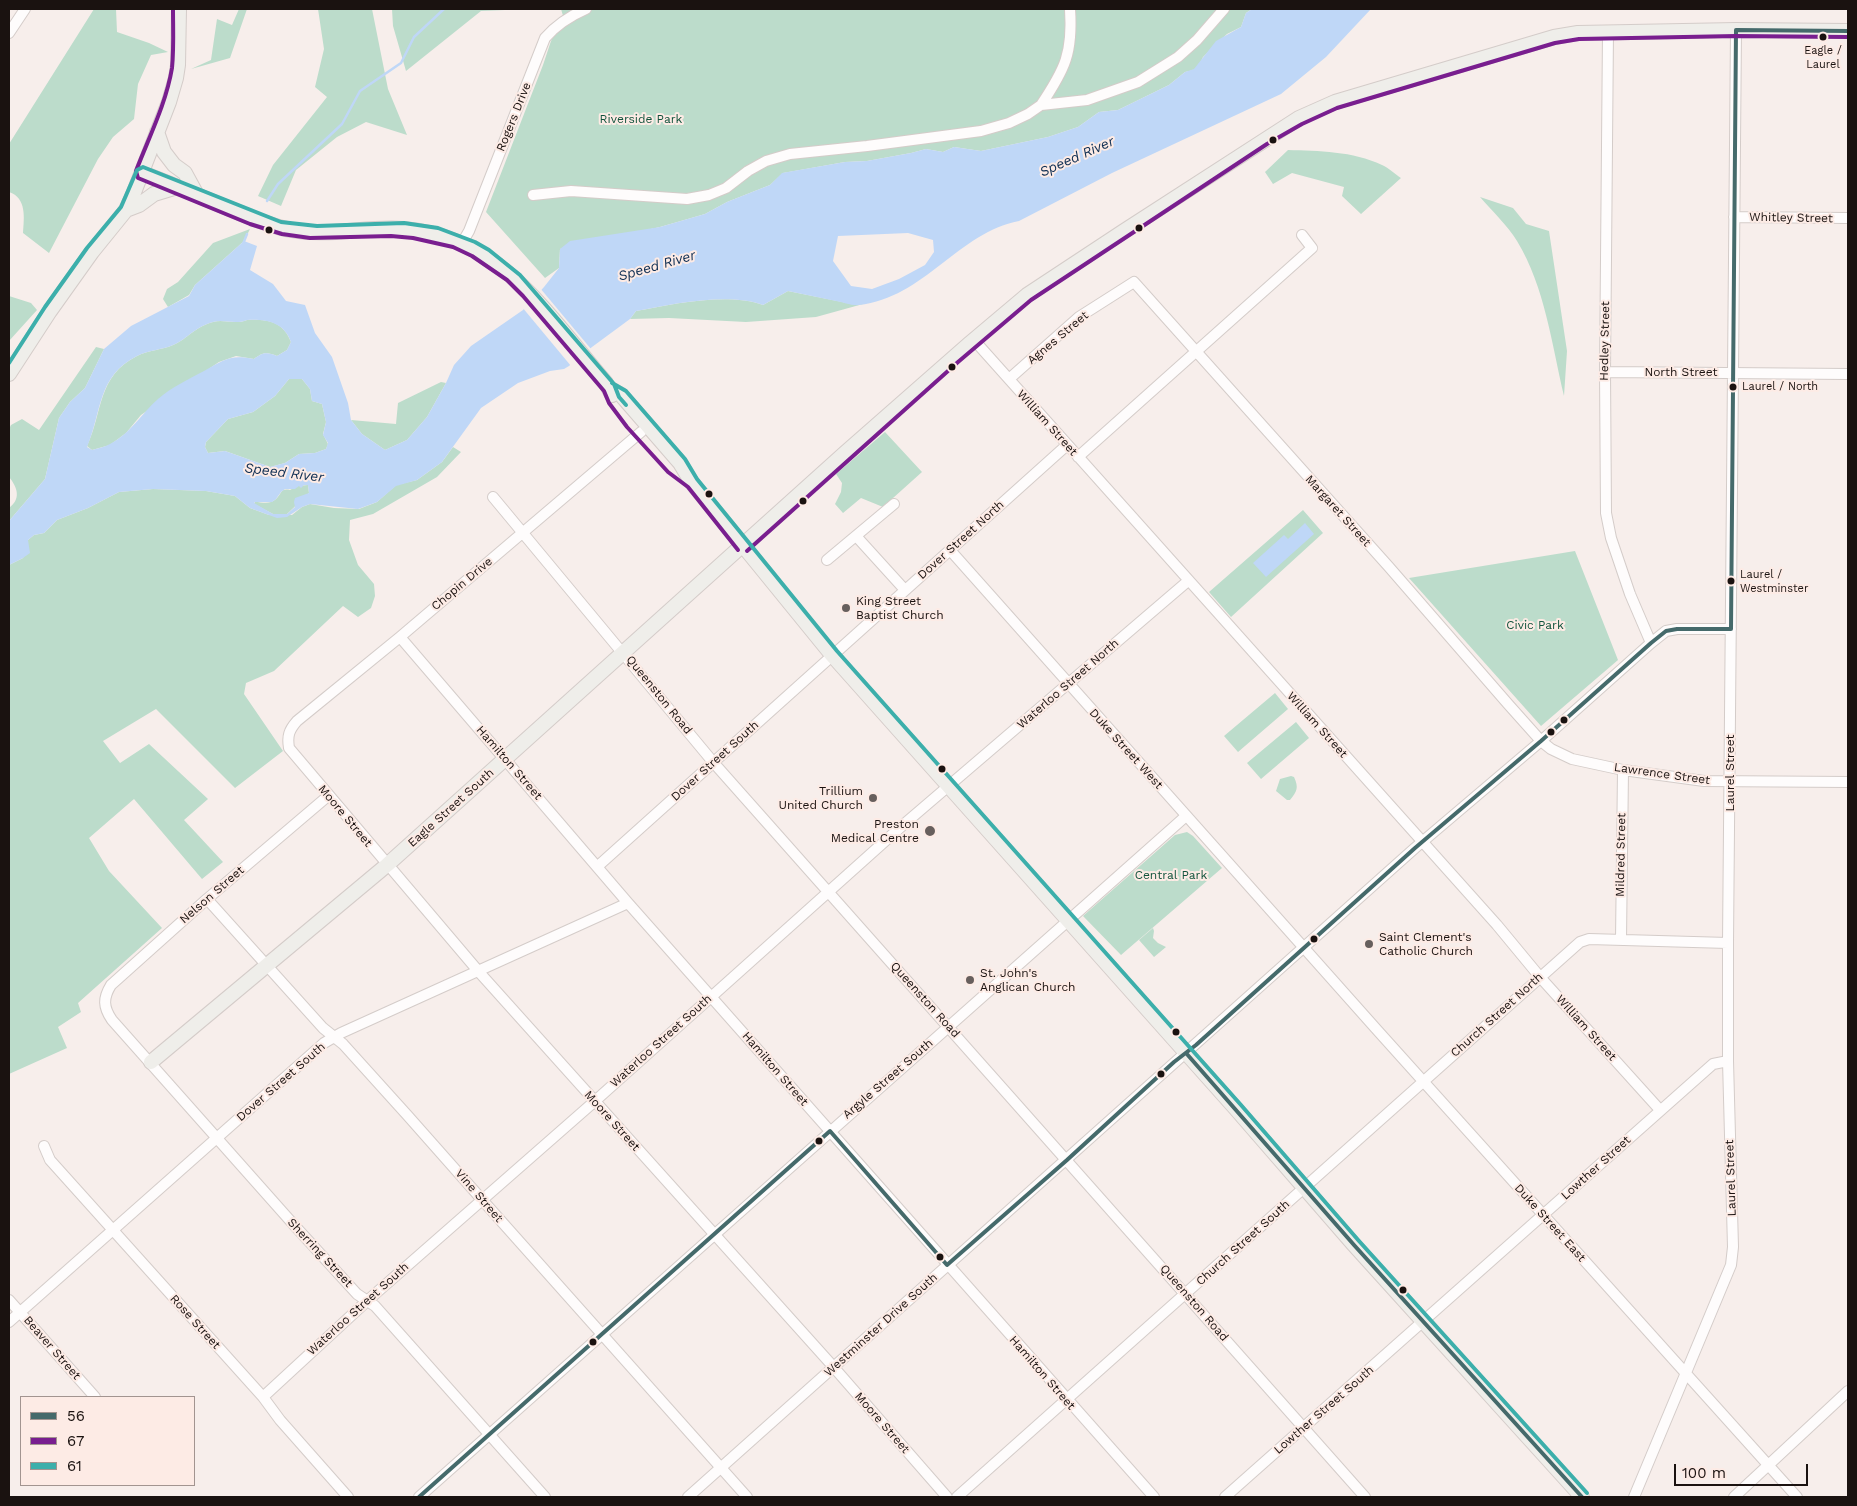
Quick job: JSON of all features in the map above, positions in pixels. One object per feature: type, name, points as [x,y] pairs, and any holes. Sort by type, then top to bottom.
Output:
[{"type":"main road","points":[[9,374],[92,252],[126,210],[169,102],[176,78],[179,9]]},
{"type":"main road","name":"Eagle Street South","points":[[151,1062],[387,866],[845,453],[1027,295],[1124,230],[1299,118],[1351,96],[1554,37],[1578,33],[1736,30],[1848,31]]},
{"type":"main road","points":[[157,132],[164,152],[174,165],[185,173],[197,195]]},
{"type":"main road","points":[[142,173],[266,224],[292,230],[317,232],[403,229],[436,234],[462,243],[486,255],[501,266],[528,292],[609,388],[614,400],[641,432],[672,467],[692,483]]},
{"type":"main road","points":[[126,210],[139,205],[154,194],[177,187]]},
{"type":"main road","points":[[609,388],[621,395],[680,463],[692,483],[832,655],[1424,1323],[1582,1497]]},
{"type":"street","points":[[9,33],[26,9]]},
{"type":"street","name":"Rogers Drive","points":[[462,243],[469,231],[545,38],[566,18],[586,9]]},
{"type":"street","points":[[533,195],[571,191],[687,199],[709,195],[726,188],[748,171],[766,161],[790,154],[981,131],[1008,123],[1028,114],[1041,105],[1056,82],[1068,55],[1072,33],[1070,9]]},
{"type":"street","points":[[1041,105],[1087,100],[1138,82],[1178,57],[1197,40],[1224,9]]},
{"type":"street","name":"Laurel Street","points":[[1634,1497],[1731,1265],[1732,1257],[1728,1061],[1728,943],[1736,30]]},
{"type":"street","name":"Hedley Street","points":[[1608,32],[1605,372],[1606,513],[1611,538],[1630,594],[1651,643]]},
{"type":"street","name":"Whitley Street","points":[[1734,217],[1848,218]]},
{"type":"street","points":[[1078,457],[1312,248],[1302,235]]},
{"type":"street","name":"Margaret Street","points":[[1134,282],[1389,567],[1541,741]]},
{"type":"street","name":"Agnes Street","points":[[1008,379],[1079,317],[1134,282]]},
{"type":"street","name":"William Street","points":[[974,340],[1660,1110]]},
{"type":"street","name":"North Street","points":[[1605,372],[1848,374]]},
{"type":"street","name":"Chopin Drive","points":[[287,738],[290,729],[297,721],[400,637],[641,432]]},
{"type":"street","name":"Dover Street North","points":[[832,655],[1067,445]]},
{"type":"street","name":"Queenston Road","points":[[492,497],[713,762],[1366,1497]]},
{"type":"street","points":[[827,560],[894,504]]},
{"type":"street","points":[[856,536],[905,590]]},
{"type":"street","name":"Duke Street West","points":[[950,550],[1304,948]]},
{"type":"street","name":"Waterloo Street North","points":[[949,786],[1188,581]]},
{"type":"street","name":"Westminster Drive South","points":[[688,1497],[1422,843],[1651,643],[1666,631],[1677,629],[1731,629]]},
{"type":"street","name":"Hamilton Street","points":[[400,637],[628,903],[1066,1400],[1154,1497]]},
{"type":"street","name":"Dover Street South","points":[[598,866],[832,655]]},
{"type":"street","name":"Moore Street","points":[[287,738],[289,748],[328,796],[479,972],[947,1497]]},
{"type":"street","name":"Lawrence Street","points":[[1541,741],[1558,754],[1572,759],[1623,770],[1704,781],[1730,783],[1848,782]]},
{"type":"street","name":"Mildred Street","points":[[1621,940],[1623,770]]},
{"type":"street","name":"Waterloo Street South","points":[[263,1397],[367,1301],[949,786]]},
{"type":"street","name":"Nelson Street","points":[[104,1001],[106,992],[111,985],[207,899],[328,796]]},
{"type":"street","name":"Argyle Street South","points":[[418,1497],[1186,816]]},
{"type":"street","name":"Vine Street","points":[[207,899],[323,1028],[343,1044],[395,1101],[747,1497]]},
{"type":"street","name":"Dover Street South","points":[[9,1322],[324,1043],[628,903]]},
{"type":"street","name":"Church Street North","points":[[1305,1188],[1580,942],[1589,939],[1728,943]]},
{"type":"street","name":"Duke Street East","points":[[1304,948],[1797,1497]]},
{"type":"street","name":"Sherring Street","points":[[104,1001],[106,1010],[112,1020],[357,1294],[375,1306],[545,1497]]},
{"type":"street","name":"Lowther Street","points":[[1424,1323],[1713,1064],[1728,1061]]},
{"type":"street","name":"Rose Street","points":[[44,1146],[50,1160],[263,1397],[280,1420],[348,1497]]},
{"type":"street","name":"Church Street South","points":[[957,1497],[1305,1188]]},
{"type":"street","name":"Beaver Street","points":[[9,1300],[94,1396]]},
{"type":"street","name":"Lowther Street South","points":[[1226,1497],[1424,1323]]},
{"type":"street","points":[[1734,1497],[1848,1391]]},
{"type":"green space","points":[[94,9],[116,9],[117,32],[168,52],[151,55],[138,84],[134,119],[113,137],[98,159],[49,253],[23,233],[24,215],[22,204],[15,195],[9,192],[9,144]]},
{"type":"green space","points":[[239,9],[247,9],[230,58],[191,69],[211,60],[217,19],[232,25]]},
{"type":"green space","points":[[318,9],[372,9],[388,89],[407,135],[366,122],[337,137],[296,170],[281,206],[258,196],[273,165],[327,97],[315,87],[324,49]]},
{"type":"green space","points":[[392,9],[529,9],[481,11],[406,71],[393,26]]},
{"type":"green space","name":"Riverside Park","points":[[561,9],[1252,9],[1246,13],[1241,27],[1227,34],[1203,57],[1200,64],[1194,70],[1185,72],[1169,85],[1118,110],[1099,112],[1078,127],[1048,137],[981,151],[954,147],[943,152],[926,149],[867,161],[845,162],[783,173],[770,185],[727,202],[705,214],[660,227],[560,249],[559,268],[545,278],[486,212],[551,41],[564,19]]},
{"type":"green space","points":[[1288,150],[1347,154],[1371,160],[1385,166],[1401,178],[1361,214],[1342,196],[1344,187],[1292,173],[1273,184],[1265,172]]},
{"type":"green space","points":[[1480,197],[1513,208],[1526,224],[1549,231],[1567,351],[1564,396],[1541,297],[1527,259],[1513,235]]},
{"type":"green space","points":[[250,229],[244,241],[195,285],[189,295],[168,307],[163,299],[167,289],[178,282],[213,243]]},
{"type":"green space","points":[[788,291],[857,305],[892,296],[816,317],[746,322],[669,318],[630,319],[636,311],[700,300],[734,299],[763,305]]},
{"type":"green space","points":[[9,296],[31,303],[37,310],[9,341]]},
{"type":"green space","points":[[247,320],[268,321],[279,326],[288,335],[291,342],[287,350],[277,356],[265,353],[254,359],[236,356],[219,362],[141,415],[126,433],[110,445],[92,450],[87,446],[108,384],[124,364],[141,354],[173,345],[206,324],[217,321],[238,322]]},
{"type":"green space","points":[[96,347],[104,349],[85,388],[70,402],[59,418],[45,479],[9,521],[9,508],[17,497],[16,489],[9,477],[9,429],[11,425],[22,419],[39,430]]},
{"type":"green space","points":[[289,379],[302,379],[310,389],[312,401],[322,404],[326,422],[323,434],[328,444],[326,449],[315,453],[299,454],[285,463],[270,467],[225,451],[208,453],[205,447],[206,442],[228,419],[253,412],[275,396]]},
{"type":"green space","points":[[441,382],[446,383],[427,417],[407,440],[385,450],[362,434],[351,420],[396,424],[398,403]]},
{"type":"green space","points":[[885,432],[922,472],[883,507],[861,498],[843,513],[835,504],[841,492],[842,483],[836,474]]},
{"type":"green space","points":[[453,447],[461,452],[437,477],[373,514],[350,520],[349,540],[358,565],[374,584],[375,596],[371,608],[358,617],[343,606],[274,671],[246,683],[244,694],[283,751],[235,788],[156,709],[103,741],[120,763],[149,744],[208,799],[184,820],[223,862],[202,879],[134,799],[89,838],[109,871],[162,928],[78,1003],[81,1012],[58,1027],[67,1048],[9,1074],[9,565],[23,558],[28,540],[34,535],[44,533],[57,520],[88,508],[119,492],[153,489],[206,491],[235,496],[250,508],[269,515],[292,515],[302,507],[310,504],[334,508],[359,509],[377,502],[396,485],[417,480],[442,462]]},
{"type":"green space","points":[[308,485],[309,493],[287,514],[273,514],[254,504],[255,502],[271,502],[284,490]]},
{"type":"green space","points":[[1303,510],[1323,533],[1231,617],[1209,592]]},
{"type":"green space","name":"Civic Park","points":[[1575,551],[1618,660],[1541,726],[1409,578]]},
{"type":"green space","points":[[1275,693],[1288,709],[1238,752],[1224,736]]},
{"type":"green space","points":[[1296,722],[1309,738],[1261,779],[1247,763]]},
{"type":"green space","points":[[1294,777],[1296,789],[1290,800],[1287,800],[1276,791],[1280,779]]},
{"type":"green space","name":"Central Park","points":[[1187,832],[1193,836],[1222,868],[1121,955],[1083,916],[1175,835]]},
{"type":"green space","points":[[1153,928],[1153,938],[1166,947],[1154,957],[1139,940]]},
{"type":"water","name":"Speed River","points":[[1252,9],[1371,9],[1326,57],[1281,94],[1112,173],[1019,221],[998,227],[978,238],[903,290],[882,300],[853,305],[788,291],[763,305],[734,299],[717,299],[700,300],[636,311],[630,319],[569,366],[518,383],[481,408],[442,462],[417,480],[396,486],[377,502],[358,509],[310,504],[287,517],[277,518],[250,508],[235,496],[206,491],[153,489],[119,492],[88,508],[57,520],[44,533],[34,535],[28,540],[30,553],[9,565],[9,521],[45,479],[59,418],[70,402],[85,388],[104,349],[131,326],[189,296],[195,285],[244,241],[257,246],[250,270],[273,284],[286,301],[305,305],[315,333],[332,357],[348,403],[351,420],[362,434],[385,450],[407,440],[427,417],[454,365],[471,346],[523,310],[544,287],[559,268],[560,249],[570,241],[660,227],[705,214],[727,202],[770,185],[782,173],[845,162],[867,161],[926,149],[943,152],[954,147],[981,151],[1048,137],[1078,127],[1099,112],[1118,110],[1169,85],[1185,72],[1194,69],[1216,41],[1241,27],[1246,13]],"holes":[[[908,233],[933,240],[934,252],[925,265],[899,279],[872,289],[851,286],[833,261],[838,236]],[[261,320],[279,326],[288,335],[291,342],[287,350],[277,356],[265,353],[254,359],[239,357],[222,361],[163,395],[117,440],[92,450],[87,447],[108,384],[114,374],[124,364],[141,354],[173,345],[206,324],[217,321]],[[289,379],[302,379],[310,389],[312,401],[322,404],[326,422],[323,435],[328,443],[326,449],[315,453],[299,454],[285,463],[270,467],[225,451],[208,453],[205,447],[206,442],[228,419],[253,412],[275,396]],[[304,485],[308,485],[309,493],[295,498],[295,507],[287,514],[273,514],[254,503],[272,502],[285,489],[295,489],[299,486],[301,488]]]},
{"type":"water","points":[[1305,523],[1314,534],[1266,577],[1253,563],[1284,535],[1288,539]]},
{"type":"pier","points":[[540,288],[591,349],[571,366],[522,307]]},
{"type":"waterway","points":[[267,201],[278,184],[342,124],[360,91],[401,63],[414,37],[444,9]]},
{"type":"waterway","points":[[243,244],[247,234]]},
{"type":"transit line","name":"67","points":[[173,9],[172,68],[161,107],[136,171],[138,178],[250,224],[282,234],[310,238],[391,236],[413,238],[453,247],[472,256],[507,280],[523,296],[604,391],[609,403],[627,427],[668,472],[688,487],[738,550]]},
{"type":"transit line","name":"56","points":[[1736,30],[1848,31]]},
{"type":"transit line","name":"56","points":[[1731,629],[1736,30]]},
{"type":"transit line","name":"67","points":[[747,551],[958,362],[1031,300],[1267,144],[1302,124],[1337,108],[1555,43],[1579,39],[1736,36],[1848,37]]},
{"type":"transit line","name":"61","points":[[9,363],[45,307],[87,248],[121,207],[137,170],[143,167],[281,222],[317,226],[404,223],[438,228],[475,242],[489,250],[520,275],[614,384],[619,397],[626,405]]},
{"type":"transit line","name":"61","points":[[612,383],[626,391],[685,459],[697,479],[837,651],[1241,1105],[1359,1241],[1587,1493]]},
{"type":"transit line","name":"56","points":[[419,1497],[830,1131],[947,1265],[1415,848],[1541,741],[1651,643],[1666,631],[1677,629],[1731,629]]},
{"type":"transit line","name":"56","points":[[1186,1053],[1354,1245],[1582,1497]]},
{"type":"place","name":"Eagle / Laurel","points":[[1823,37]]},
{"type":"place","name":"Laurel / North","points":[[1733,387]]},
{"type":"place","name":"Laurel / Westminster","points":[[1731,581]]},
{"type":"place","name":"King Street Baptist Church","points":[[846,608]]},
{"type":"place","name":"Trillium United Church","points":[[873,798]]},
{"type":"place","name":"Preston Medical Centre","points":[[930,831]]},
{"type":"place","name":"Saint Clement's Catholic Church","points":[[1369,944]]},
{"type":"place","name":"St. John's Anglican Church","points":[[970,980]]}]
